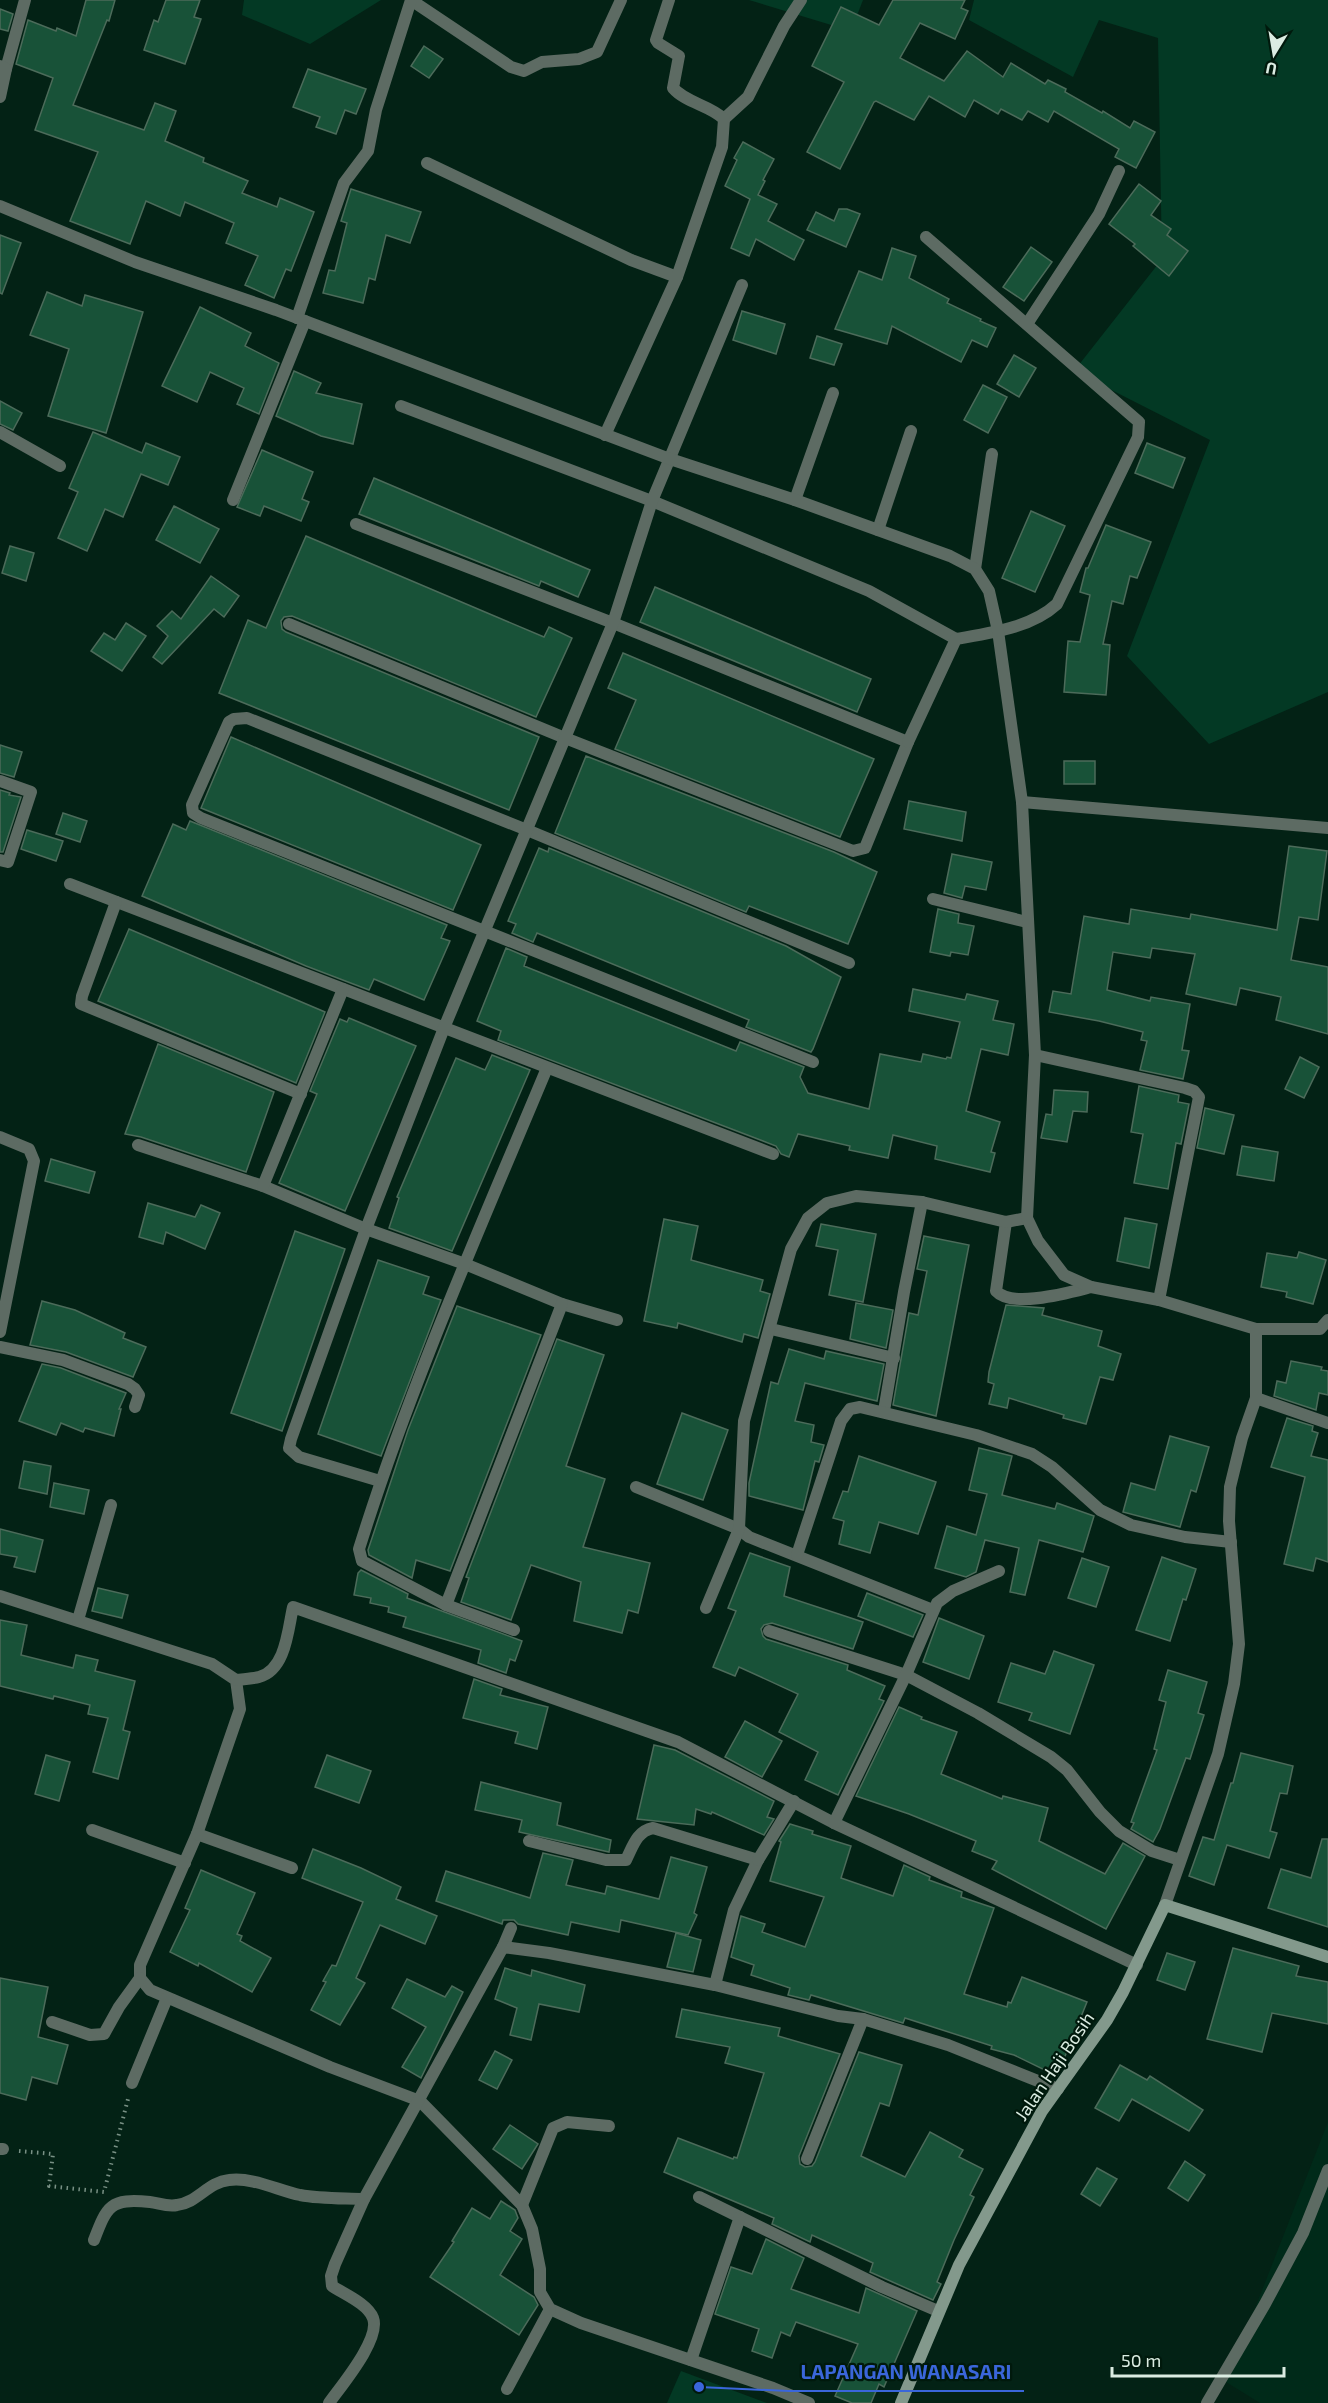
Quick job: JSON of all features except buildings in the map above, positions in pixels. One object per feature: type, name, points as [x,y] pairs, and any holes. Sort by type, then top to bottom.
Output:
[{"type":"main road","name":"Jalan Haji Bosih","points":[[901,2403],[959,2265],[1042,2111],[1107,2020],[1137,1965],[1165,1905]]},
{"type":"main road","points":[[1165,1905],[1328,1957]]},
{"type":"street","points":[[0,97],[3,67],[25,0]]},
{"type":"street","points":[[233,500],[301,319],[344,183],[368,151],[376,110],[411,0],[511,67],[524,71],[542,62],[579,59],[597,52],[621,0]]},
{"type":"street","points":[[669,0],[656,40],[679,56],[673,88],[724,119]]},
{"type":"street","points":[[605,435],[677,277],[722,147],[724,119],[748,97],[784,26],[801,0]]},
{"type":"street","points":[[427,163],[631,260],[677,277]]},
{"type":"street","points":[[1027,324],[1099,214],[1119,171]]},
{"type":"street","points":[[0,206],[135,262],[301,319],[670,459],[795,500],[950,556],[975,569],[989,591],[998,631],[1022,802],[1035,1055],[1027,1218],[1038,1241],[1064,1275],[1091,1287],[1159,1300],[1256,1329],[1320,1329],[1328,1320]]},
{"type":"street","points":[[401,406],[652,501],[869,591],[956,639],[998,631],[1032,620],[1048,612],[1057,604],[1138,437],[1139,422],[926,237]]},
{"type":"street","points":[[380,1480],[299,1457],[288,1448],[366,1229],[444,1028],[613,623],[652,501],[742,285]]},
{"type":"street","points":[[795,500],[832,393]]},
{"type":"street","points":[[878,530],[911,431]]},
{"type":"street","points":[[0,432],[60,466]]},
{"type":"street","points":[[975,569],[992,454]]},
{"type":"street","points":[[356,524],[613,623],[908,742]]},
{"type":"street","points":[[289,624],[565,738],[857,851],[865,848],[908,742],[956,639]]},
{"type":"street","points":[[813,1062],[201,818],[193,813],[192,805],[229,722],[247,718],[849,963]]},
{"type":"street","points":[[0,781],[31,792],[8,862],[0,860]]},
{"type":"street","points":[[1022,802],[1328,828]]},
{"type":"street","points":[[70,884],[773,1154]]},
{"type":"street","points":[[933,899],[1028,922]]},
{"type":"street","points":[[116,902],[81,1004],[302,1094]]},
{"type":"street","points":[[263,1186],[343,989]]},
{"type":"street","points":[[1035,1055],[1185,1088],[1194,1091],[1199,1097],[1159,1300]]},
{"type":"street","points":[[514,1630],[446,1605],[362,1561],[359,1549],[380,1480],[465,1264],[547,1068]]},
{"type":"street","points":[[0,1137],[29,1149],[34,1161],[0,1332]]},
{"type":"street","points":[[138,1145],[263,1186],[366,1229],[465,1264],[562,1304],[617,1320]]},
{"type":"street","points":[[706,1608],[739,1529],[744,1421],[791,1249],[807,1218],[827,1203],[856,1196],[922,1202],[1006,1222],[1027,1218]]},
{"type":"street","points":[[884,1412],[922,1202]]},
{"type":"street","points":[[1006,1222],[996,1291],[999,1294],[1012,1298],[1048,1298],[1091,1287]]},
{"type":"street","points":[[446,1605],[562,1304]]},
{"type":"street","points":[[771,1329],[894,1358]]},
{"type":"street","points":[[1165,1905],[1218,1754],[1234,1684],[1239,1644],[1231,1542],[1230,1487],[1242,1438],[1256,1398],[1256,1329]]},
{"type":"street","points":[[0,1347],[63,1360],[128,1384],[135,1389],[138,1395],[135,1407]]},
{"type":"street","points":[[1256,1398],[1328,1423]]},
{"type":"street","points":[[797,1555],[845,1414],[850,1409],[860,1407],[975,1435],[1032,1454],[1052,1467],[1100,1510],[1131,1525],[1185,1537],[1231,1542]]},
{"type":"street","points":[[636,1487],[739,1529],[749,1537],[933,1610]]},
{"type":"street","points":[[78,1620],[111,1505]]},
{"type":"street","points":[[834,1823],[906,1675],[933,1610],[943,1597],[999,1570]]},
{"type":"street","points":[[0,1596],[212,1664],[236,1680],[261,1676],[279,1661],[293,1607],[678,1742],[834,1823],[1137,1965]]},
{"type":"street","points":[[769,1631],[906,1675],[978,1713],[1051,1757],[1078,1781],[1100,1812],[1119,1831],[1152,1851],[1180,1860]]},
{"type":"street","points":[[52,2022],[90,2035],[104,2034],[118,2007],[140,1978],[140,1965],[197,1834],[240,1709],[236,1680]]},
{"type":"street","points":[[715,1985],[734,1910],[758,1860],[794,1801]]},
{"type":"street","points":[[529,1841],[606,1860],[626,1860],[639,1835],[644,1830],[653,1828],[758,1860]]},
{"type":"street","points":[[92,1830],[184,1863]]},
{"type":"street","points":[[197,1834],[292,1868]]},
{"type":"street","points":[[329,2403],[371,2340],[374,2326],[373,2317],[367,2309],[332,2286],[331,2276],[364,2199],[420,2101],[511,1928]]},
{"type":"street","points":[[503,1947],[549,1953],[715,1985],[838,2016],[863,2019],[948,2045],[1058,2089]]},
{"type":"street","points":[[140,1978],[150,1990],[167,1998],[330,2067],[420,2101],[522,2205],[532,2229],[540,2269],[540,2292],[550,2309],[581,2323],[809,2403]]},
{"type":"street","points":[[132,2083],[167,1998]]},
{"type":"street","points":[[807,2159],[863,2019]]},
{"type":"street","points":[[522,2205],[553,2128],[567,2122],[609,2126]]},
{"type":"street","points":[[1207,2403],[1298,2243],[1328,2170]]},
{"type":"street","points":[[94,2240],[110,2206],[151,2202],[175,2206],[187,2203],[217,2182],[230,2179],[250,2181],[302,2195],[364,2199]]},
{"type":"street","points":[[699,2197],[882,2287],[938,2311]]},
{"type":"street","points":[[691,2360],[740,2217]]},
{"type":"street","points":[[507,2389],[550,2309]]},
{"type":"path","points":[[2,2149],[53,2154],[49,2186],[104,2192],[132,2083]]},
{"type":"shaded area","points":[[244,0],[381,0],[310,44],[242,15]]},
{"type":"shaded area","points":[[749,0],[863,0],[851,31]]},
{"type":"shaded area","points":[[974,0],[1328,0],[1328,692],[1209,744],[1127,656],[1210,440],[1074,371],[1162,259],[1158,38],[1099,20],[1073,77],[969,20]]},
{"type":"shaded area","points":[[1328,2122],[1328,2403],[1260,2403],[1226,2382]]},
{"type":"shaded area","points":[[681,2371],[767,2403],[667,2403]]},
{"type":"place","name":"LAPANGAN WANASARI","points":[[699,2387]]}]
